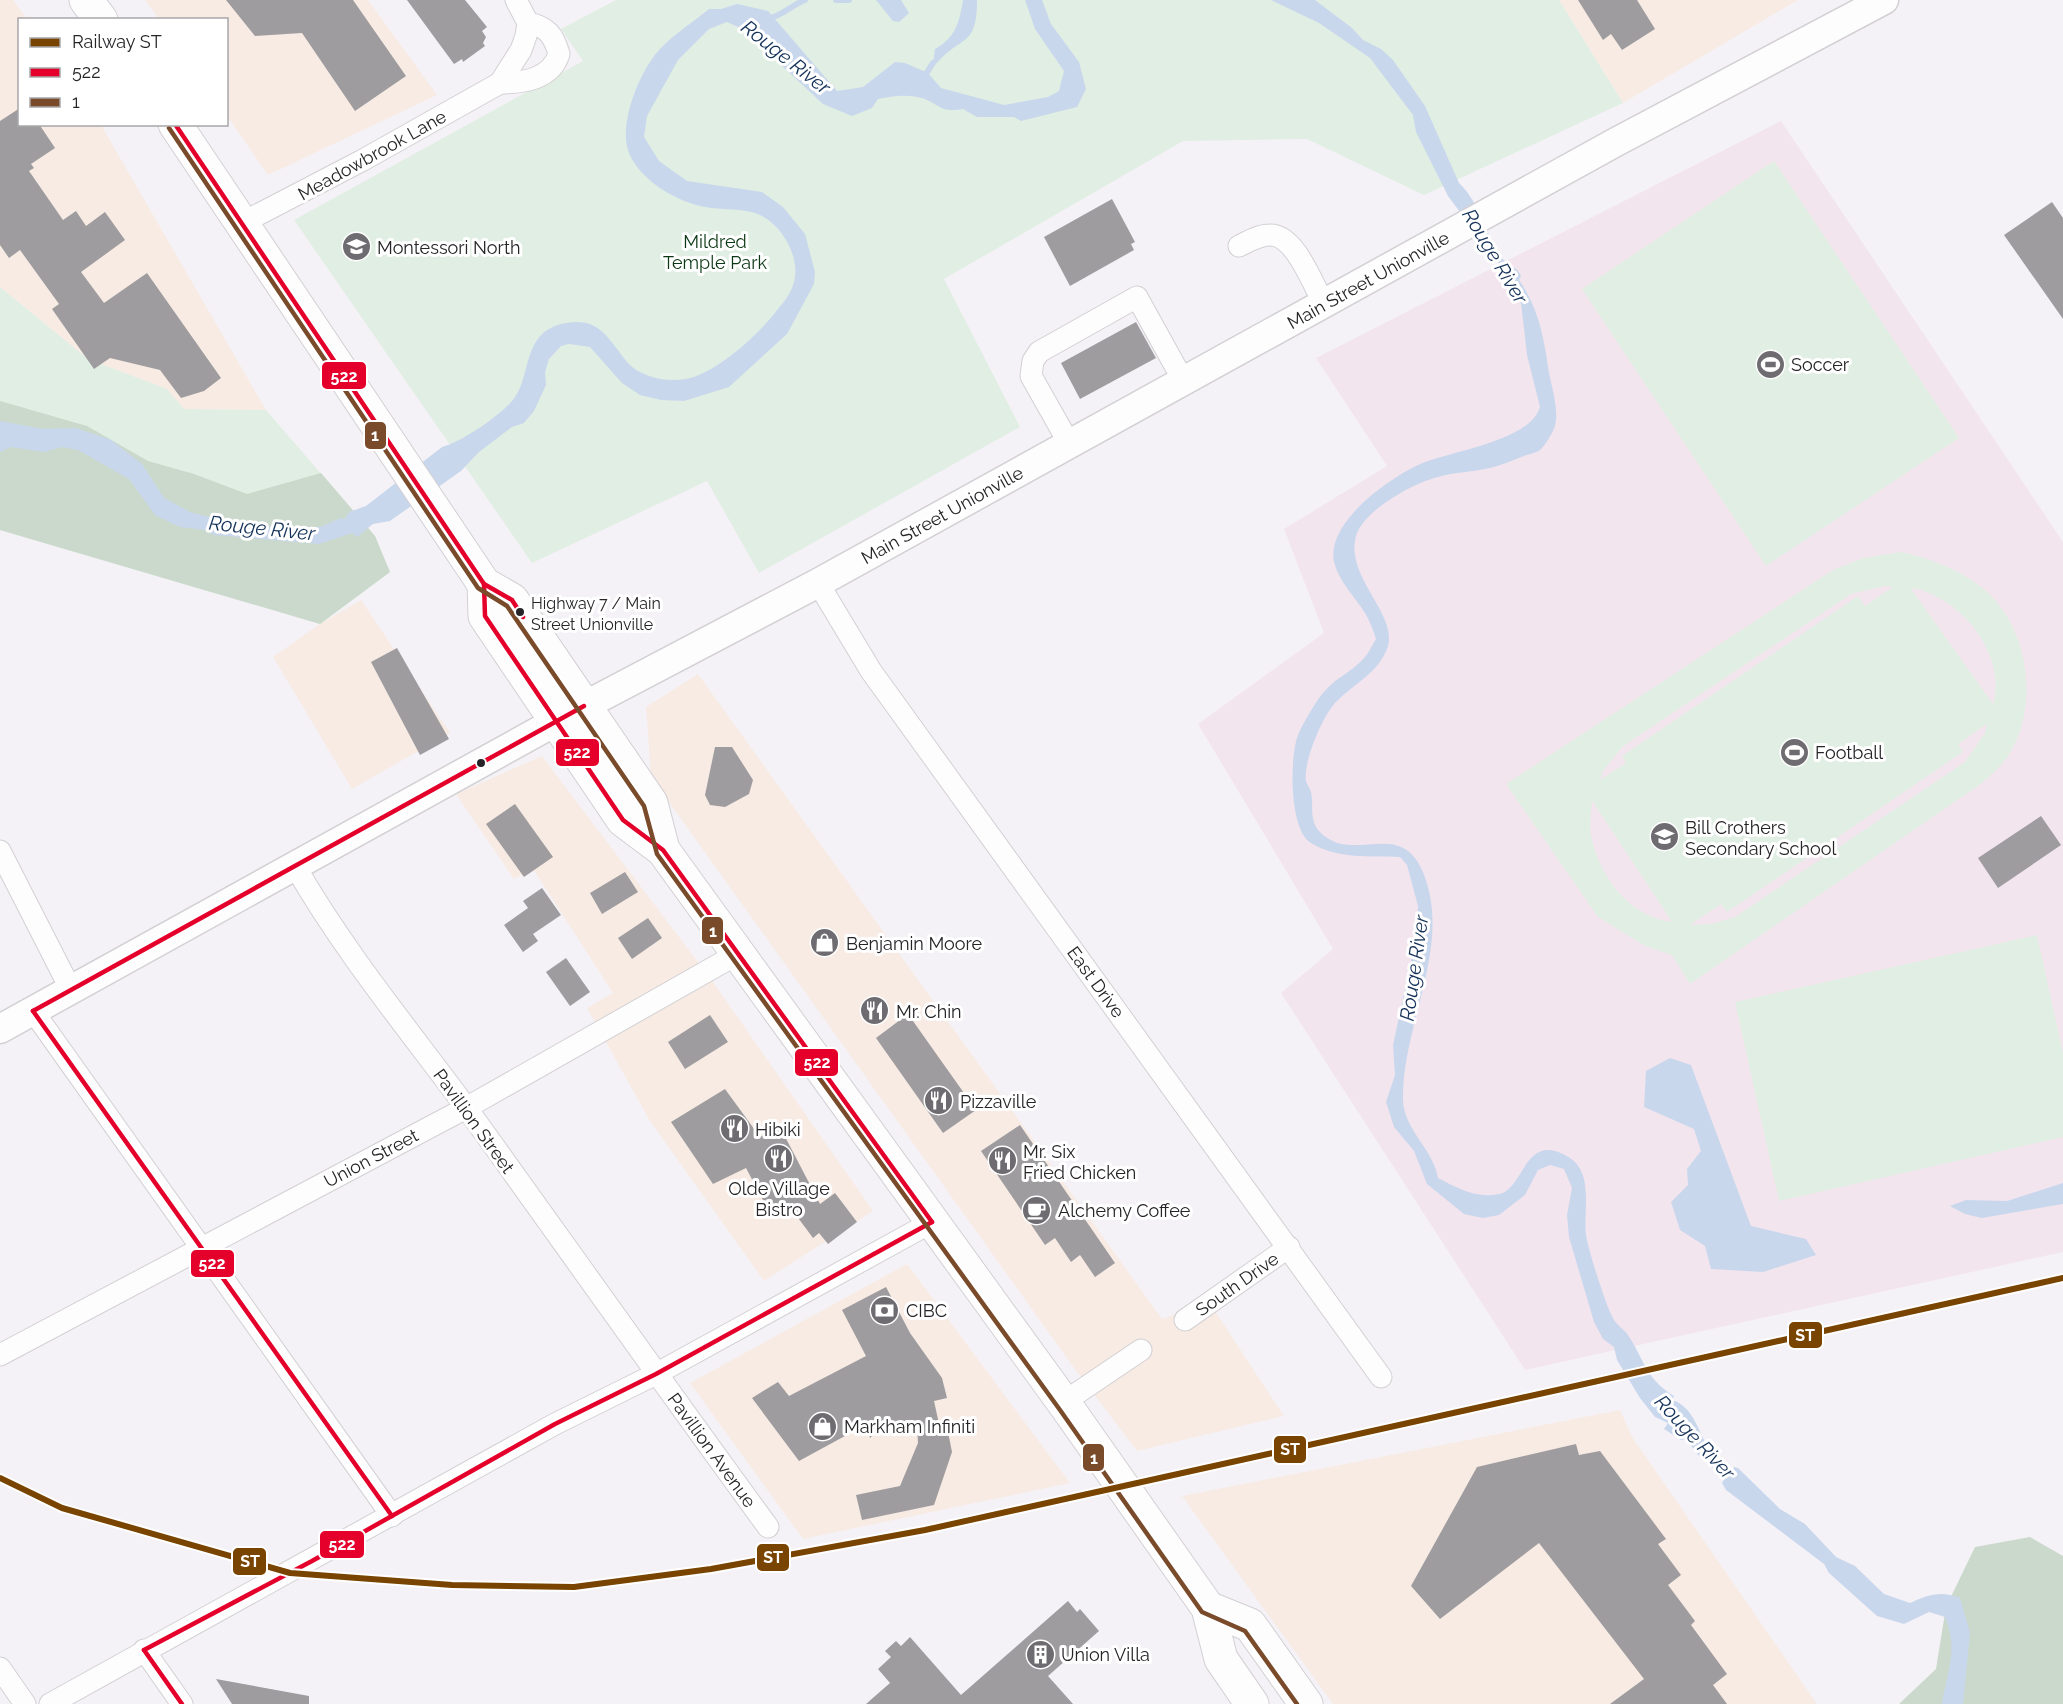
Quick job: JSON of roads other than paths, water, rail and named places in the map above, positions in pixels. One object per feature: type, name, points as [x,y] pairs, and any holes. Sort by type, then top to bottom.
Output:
[{"type":"main road","points":[[86,0],[100,18]]},
{"type":"main road","name":"Main Street Unionville","points":[[0,1029],[570,713],[818,584],[1616,142],[1884,0]]},
{"type":"main road","points":[[176,126],[484,584],[485,616],[570,713],[623,820],[663,850],[1064,1402],[1208,1608],[1221,1659],[1252,1704]]},
{"type":"main road","points":[[1208,1608],[1250,1625],[1306,1704]]},
{"type":"street","points":[[516,0],[528,23]]},
{"type":"street","name":"Meadowbrook Lane","points":[[242,223],[363,160],[500,83],[521,50],[528,23],[541,25],[551,33],[559,54],[555,65],[541,76],[519,83],[500,83]]},
{"type":"street","points":[[1239,246],[1270,235],[1284,238],[1295,251],[1324,304]]},
{"type":"street","points":[[1070,444],[1031,376],[1033,361],[1039,352],[1137,297],[1184,382]]},
{"type":"street","name":"East Drive","points":[[818,584],[885,691],[1381,1377]]},
{"type":"street","points":[[0,851],[71,990]]},
{"type":"street","name":"Pavillion Street","points":[[295,866],[320,909],[351,953],[466,1108],[656,1374]]},
{"type":"street","name":"Union Street","points":[[0,1355],[466,1108],[739,953]]},
{"type":"street","points":[[33,1011],[203,1247],[392,1516]]},
{"type":"street","points":[[50,1704],[555,1424],[656,1374],[932,1222]]},
{"type":"street","name":"South Drive","points":[[1185,1320],[1289,1247]]},
{"type":"street","points":[[1064,1402],[1142,1350]]},
{"type":"street","name":"Pavillion Avenue","points":[[656,1374],[768,1527]]},
{"type":"street","points":[[144,1650],[182,1704]]},
{"type":"street","points":[[0,1668],[26,1704]]},
{"type":"water","points":[[876,0],[901,0],[909,13],[899,22],[893,21]]},
{"type":"water","points":[[963,0],[977,0],[971,34],[937,63],[933,63],[935,49],[948,40],[955,29]]},
{"type":"water","points":[[1025,0],[1042,0],[1051,24],[1079,62],[1086,89],[1077,107],[1021,121],[1014,117],[977,117],[963,109],[945,109],[922,98],[900,96],[878,99],[872,108],[852,116],[823,104],[779,63],[767,45],[754,34],[727,22],[709,29],[678,60],[647,116],[644,137],[659,161],[687,181],[762,192],[783,207],[805,234],[815,272],[814,284],[787,334],[729,387],[684,401],[661,400],[640,395],[622,383],[590,347],[569,344],[561,346],[549,359],[545,372],[546,385],[534,411],[524,423],[512,427],[479,452],[461,471],[390,521],[373,524],[357,537],[352,533],[319,544],[214,535],[205,530],[180,527],[155,515],[129,479],[78,450],[62,447],[44,452],[11,447],[0,452],[0,421],[43,429],[76,428],[111,440],[142,464],[164,498],[190,512],[234,523],[298,529],[320,527],[341,518],[345,519],[349,512],[366,506],[442,447],[470,434],[499,414],[519,391],[538,338],[558,325],[583,322],[592,325],[606,336],[633,368],[649,376],[668,380],[694,377],[717,366],[740,348],[783,303],[794,282],[794,261],[780,231],[764,217],[749,211],[705,207],[683,200],[667,193],[642,173],[633,161],[626,138],[629,111],[645,70],[660,49],[709,9],[721,9],[737,4],[768,11],[837,91],[863,87],[895,62],[905,63],[928,73],[941,88],[1004,105],[1048,97],[1059,91],[1064,71],[1035,29]]},
{"type":"water","points":[[1271,0],[1315,0],[1352,28],[1363,40],[1381,49],[1393,60],[1425,106],[1459,183],[1477,209],[1495,248],[1503,260],[1517,270],[1521,276],[1519,280],[1540,324],[1556,406],[1554,428],[1547,442],[1538,451],[1494,467],[1444,475],[1416,485],[1378,508],[1361,527],[1356,536],[1355,551],[1358,566],[1385,621],[1389,633],[1388,646],[1373,670],[1332,707],[1315,739],[1308,762],[1306,781],[1311,792],[1314,822],[1319,831],[1333,841],[1349,845],[1395,845],[1408,851],[1420,866],[1429,891],[1432,942],[1404,1073],[1403,1099],[1408,1120],[1431,1158],[1438,1178],[1475,1194],[1491,1195],[1508,1190],[1534,1155],[1543,1151],[1555,1151],[1570,1158],[1577,1165],[1585,1183],[1586,1235],[1602,1290],[1614,1320],[1628,1335],[1651,1376],[1674,1396],[1672,1400],[1690,1413],[1708,1447],[1724,1467],[1730,1472],[1734,1467],[1738,1468],[1780,1509],[1805,1524],[1836,1557],[1855,1566],[1884,1594],[1910,1603],[1934,1594],[1947,1594],[1960,1598],[1970,1633],[1963,1704],[1942,1704],[1952,1650],[1945,1617],[1929,1612],[1904,1624],[1877,1616],[1829,1573],[1824,1564],[1726,1490],[1722,1483],[1725,1478],[1698,1455],[1686,1439],[1681,1440],[1664,1429],[1668,1423],[1655,1417],[1640,1398],[1617,1360],[1614,1347],[1603,1339],[1594,1322],[1569,1237],[1567,1215],[1572,1188],[1564,1169],[1550,1165],[1538,1170],[1525,1195],[1499,1215],[1483,1218],[1464,1214],[1427,1184],[1414,1151],[1394,1127],[1386,1102],[1395,1075],[1393,1045],[1416,938],[1418,906],[1407,865],[1400,857],[1343,854],[1311,843],[1304,836],[1299,824],[1293,794],[1295,748],[1303,724],[1323,693],[1364,658],[1376,639],[1367,616],[1343,583],[1336,569],[1334,548],[1339,533],[1348,519],[1360,505],[1389,482],[1429,461],[1504,438],[1533,419],[1540,407],[1527,355],[1521,303],[1511,292],[1505,272],[1448,196],[1416,132],[1413,115],[1370,58],[1319,23]]},
{"type":"water","points":[[1670,1058],[1691,1065],[1751,1226],[1806,1239],[1816,1255],[1763,1272],[1711,1269],[1705,1246],[1680,1230],[1671,1202],[1688,1185],[1687,1169],[1701,1151],[1694,1129],[1644,1107],[1646,1071]]},
{"type":"water","points":[[2063,1183],[2063,1204],[1982,1218],[1965,1214],[1950,1206],[1966,1200],[2007,1201]]},
{"type":"waterway","points":[[769,18],[805,0]]},
{"type":"waterway","points":[[836,0],[849,0]]},
{"type":"waterway","name":"Rouge River","points":[[924,77],[933,63]]},
{"type":"rail line","name":"ST","points":[[0,1478],[62,1508],[290,1573],[452,1585],[574,1587],[711,1569],[925,1530],[2063,1278]]},
{"type":"place","name":"Montessori North","points":[[356,247]]},
{"type":"place","name":"Soccer","points":[[1770,364]]},
{"type":"place","name":"Highway 7 / Main Street Unionville","points":[[520,612]]},
{"type":"place","name":"Football","points":[[1794,752]]},
{"type":"place","name":"Bill Crothers Secondary School","points":[[1664,837]]},
{"type":"place","name":"Benjamin Moore","points":[[825,943]]},
{"type":"place","name":"Mr. Chin","points":[[875,1011]]},
{"type":"place","name":"Pizzaville","points":[[939,1101]]},
{"type":"place","name":"Hibiki","points":[[734,1129]]},
{"type":"place","name":"Olde Village Bistro","points":[[779,1159]]},
{"type":"place","name":"Mr. Six Fried Chicken","points":[[1002,1161]]},
{"type":"place","name":"Alchemy Coffee","points":[[1037,1210]]},
{"type":"place","name":"CIBC","points":[[885,1310]]},
{"type":"place","name":"Markham Infiniti","points":[[823,1426]]},
{"type":"place","name":"Union Villa","points":[[1040,1654]]},
{"type":"park label","name":"Mildred Temple Park","points":[[715,251]]}]
